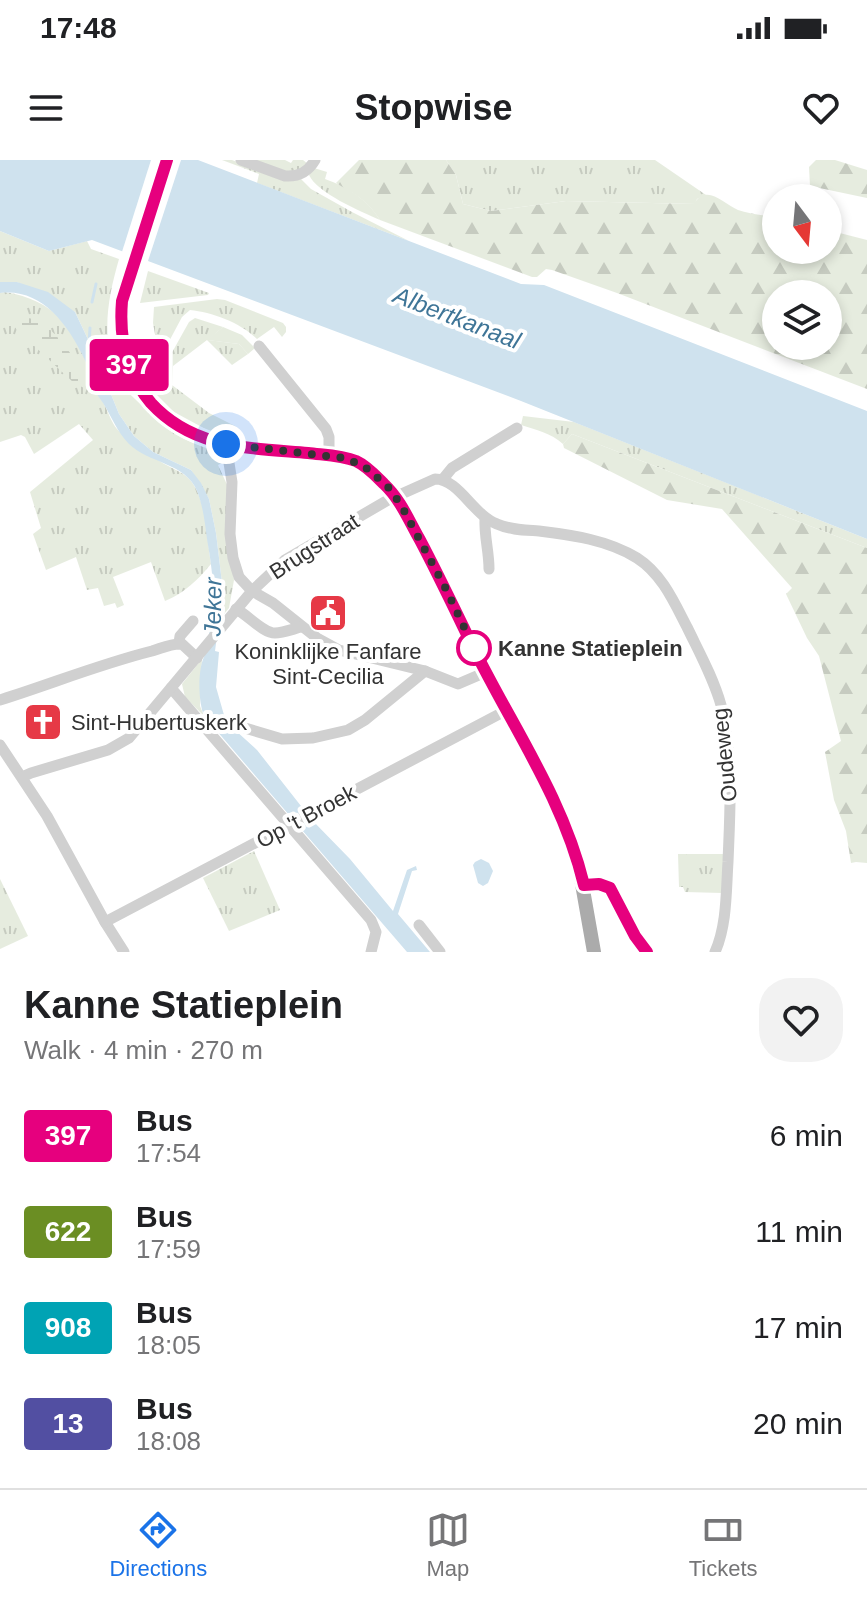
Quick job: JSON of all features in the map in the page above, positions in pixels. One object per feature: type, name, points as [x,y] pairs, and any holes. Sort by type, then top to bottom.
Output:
[{"type":"main road","points":[[167,160],[122,301],[123,343],[134,378],[159,411],[175,424],[205,439],[344,458],[364,466],[395,496],[552,794],[584,885],[594,952]]},
{"type":"street","points":[[241,160],[292,176],[303,173],[315,160]]},
{"type":"street","points":[[261,350],[326,429],[329,455]]},
{"type":"street","points":[[395,496],[435,479],[443,479],[449,470],[517,428]]},
{"type":"street","points":[[226,444],[232,482],[230,534],[233,558],[239,577],[252,591],[339,650],[425,671],[458,684],[486,672]]},
{"type":"street","name":"Oudeweg","points":[[443,479],[450,482],[485,518],[506,527],[572,534],[606,544],[636,558],[657,576],[669,592],[712,677],[728,746],[730,809],[726,893],[721,939],[715,952]]},
{"type":"street","name":"Brugstraat","points":[[22,777],[118,745],[137,730],[236,609],[285,560],[395,496]]},
{"type":"street","points":[[485,518],[489,569]]},
{"type":"street","points":[[236,609],[265,632],[276,633],[301,627]]},
{"type":"street","points":[[179,643],[184,630],[193,621]]},
{"type":"street","points":[[0,700],[117,660],[179,643],[197,658]]},
{"type":"street","points":[[235,725],[282,739],[313,738],[348,730],[365,720],[425,671]]},
{"type":"street","points":[[171,688],[371,920],[376,932],[371,952]]},
{"type":"street","name":"Op 't Broek","points":[[105,922],[507,710]]},
{"type":"street","points":[[0,745],[47,816],[124,952]]},
{"type":"street","points":[[584,885],[599,884],[610,888],[647,952]]},
{"type":"street","points":[[419,925],[440,952]]},
{"type":"green space","points":[[222,160],[232,160],[283,179],[301,179],[311,189],[409,241],[257,183],[259,174]]},
{"type":"green space","points":[[252,160],[285,160],[291,163],[293,160],[303,160],[308,164],[303,169],[286,172]]},
{"type":"green space","points":[[359,160],[446,160],[456,175],[463,204],[491,211],[566,201],[694,204],[704,195],[710,195],[738,210],[762,216],[762,264],[842,264],[842,234],[867,240],[867,389],[791,360],[842,360],[842,280],[762,280],[762,349],[552,270],[546,269],[537,277],[532,277],[380,220],[355,195],[336,183]]},
{"type":"green space","points":[[446,160],[655,160],[706,195],[697,199],[695,204],[566,201],[491,211],[463,204],[456,175]]},
{"type":"green space","points":[[816,160],[835,160],[867,170],[867,198],[842,193],[842,184],[810,184],[809,167]]},
{"type":"green space","points":[[314,168],[327,172],[325,179],[356,195],[380,220],[321,188],[309,175]]},
{"type":"green space","points":[[0,231],[49,251],[87,241],[91,249],[119,259],[107,322],[110,354],[122,384],[167,429],[195,444],[216,450],[224,462],[218,465],[229,489],[228,546],[234,580],[229,608],[219,620],[223,591],[209,499],[191,470],[153,452],[134,436],[119,414],[75,312],[17,282],[0,282]]},
{"type":"green space","points":[[148,271],[209,293],[140,303]]},
{"type":"green space","points":[[0,293],[37,302],[59,318],[75,340],[91,372],[95,391],[117,429],[161,462],[185,475],[195,487],[204,515],[211,564],[190,586],[172,598],[165,601],[151,562],[113,577],[124,605],[117,608],[115,603],[104,606],[98,588],[87,590],[76,557],[46,570],[33,534],[41,528],[30,492],[93,440],[79,424],[34,454],[21,435],[0,442]]},
{"type":"green space","points":[[217,299],[283,323],[286,332],[282,337],[274,327],[257,339],[226,319],[190,310],[182,317],[165,349],[158,351],[153,323],[154,307]]},
{"type":"green space","points":[[21,317],[41,323],[50,330],[86,375],[93,378],[94,390],[74,383],[16,329],[15,323]]},
{"type":"green space","points":[[195,318],[223,327],[208,340],[239,344],[248,354],[232,365],[207,340],[173,366],[172,385],[209,413],[235,426],[237,438],[211,432],[174,412],[154,392],[146,365],[170,356],[189,322]]},
{"type":"green space","points":[[223,327],[242,335],[255,348],[248,354],[239,344],[207,340]]},
{"type":"green space","points":[[523,416],[574,422],[867,539],[867,548],[572,434],[563,444],[548,434],[521,425]]},
{"type":"green space","points":[[572,434],[867,548],[867,863],[851,863],[846,831],[834,800],[825,752],[841,741],[819,656],[786,594],[792,588],[722,509],[667,500],[564,448],[563,444]]},
{"type":"green space","points":[[202,659],[200,706],[204,716],[185,697],[182,684]]},
{"type":"green space","points":[[254,851],[280,910],[229,931],[203,878]]},
{"type":"green space","points":[[678,854],[724,854],[722,893],[685,892],[683,887],[679,887]]},
{"type":"green space","points":[[0,879],[28,936],[0,949]]},
{"type":"water","name":"Albertkanaal","points":[[0,160],[198,160],[521,284],[544,285],[867,411],[867,539],[521,401],[92,240],[49,251],[0,231]]},
{"type":"water","name":"Jeker","points":[[0,282],[17,282],[48,292],[75,312],[119,414],[134,436],[153,452],[191,470],[201,483],[209,499],[216,533],[223,591],[215,651],[219,652],[216,687],[224,715],[393,911],[407,870],[416,866],[398,914],[430,952],[407,952],[204,716],[200,675],[210,630],[213,586],[205,521],[197,491],[192,482],[176,469],[137,450],[125,439],[95,392],[90,370],[60,319],[27,296],[0,293]]},
{"type":"water","points":[[481,859],[489,863],[493,871],[488,883],[483,886],[478,883],[473,865]]},
{"type":"pier","points":[[151,160],[181,160],[147,264],[121,255]]},
{"type":"waterway","points":[[92,302],[96,284]]},
{"type":"waterway","points":[[89,344],[90,328]]},
{"type":"bus line","name":"397","points":[[167,160],[122,301],[121,334],[134,378],[159,411],[192,434],[226,444],[344,458],[364,466],[388,487],[401,505],[447,591],[486,672],[552,794],[584,885],[599,884],[610,888],[647,952]]},
{"type":"place","name":"Koninklijke Fanfare Sint-Cecilia","points":[[328,613]]},
{"type":"place","name":"Kanne Statieplein","points":[[474,648]]},
{"type":"place","name":"Sint-Hubertuskerk","points":[[43,722]]},
{"type":"route","points":[[226,444],[344,458],[364,466],[388,487],[401,505],[474,648]]}]
